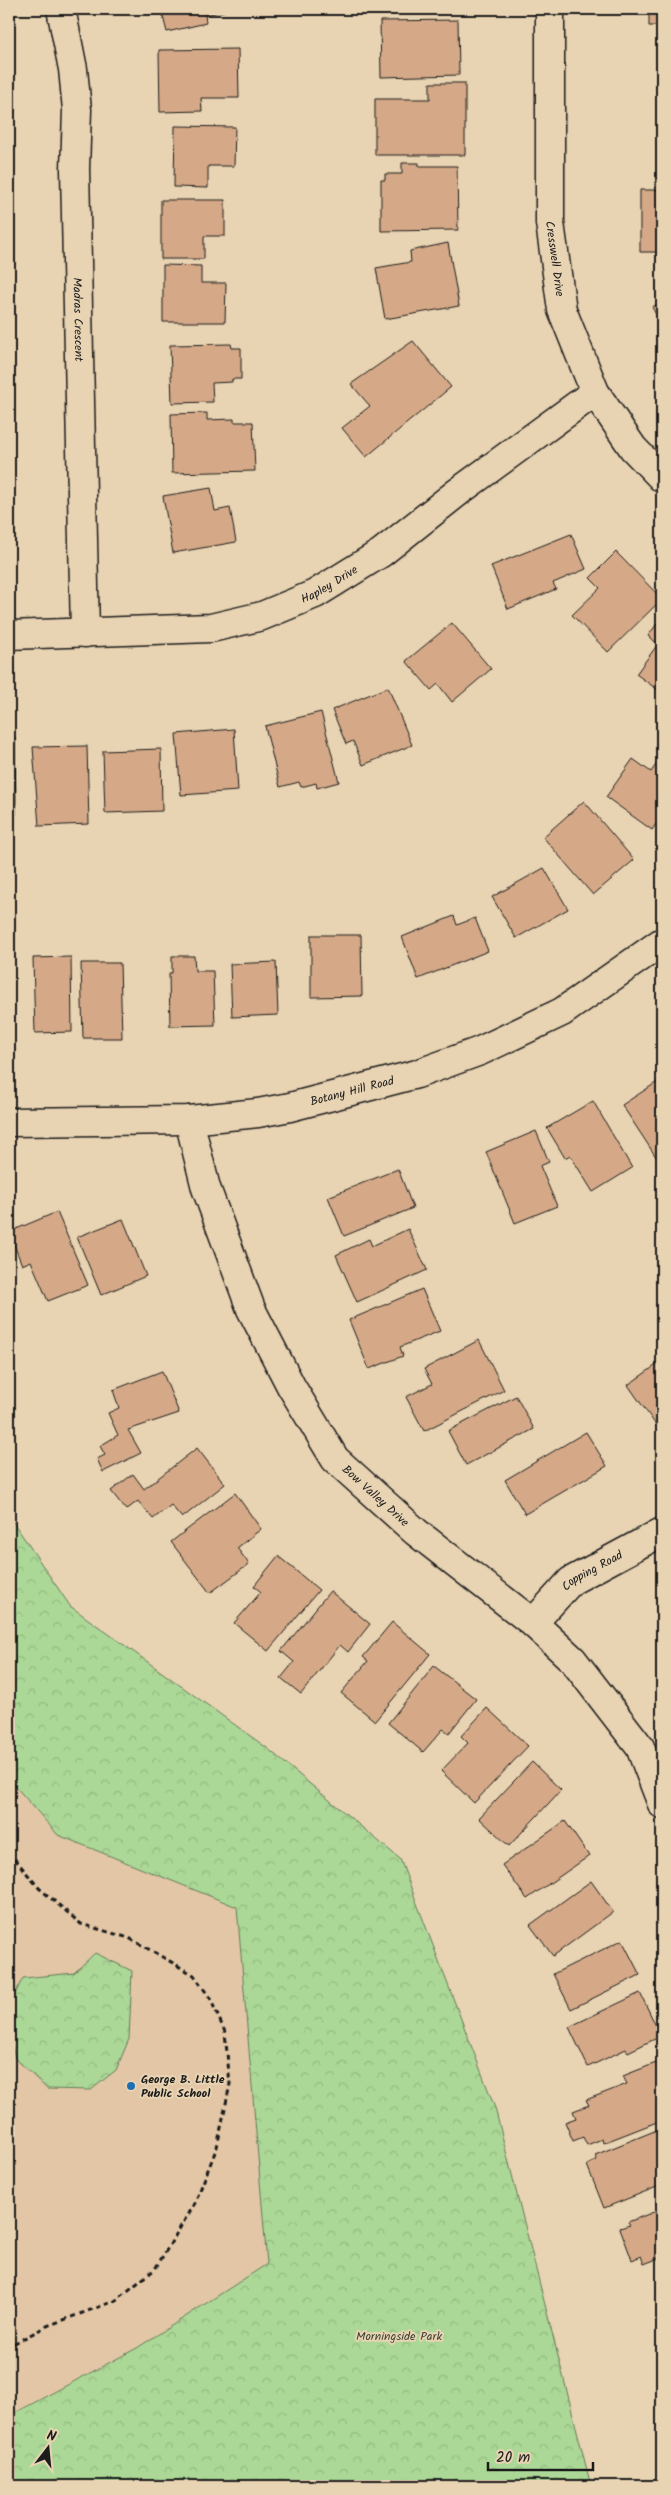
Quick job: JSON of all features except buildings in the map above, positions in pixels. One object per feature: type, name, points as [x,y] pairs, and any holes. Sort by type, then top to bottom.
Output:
[{"type":"street","name":"Madras Crescent","points":[[61,9],[73,69],[77,110],[75,170],[85,633]]},
{"type":"street","name":"Cresswell Drive","points":[[550,9],[550,223],[562,310],[595,392],[633,448],[662,478]]},
{"type":"street","name":"Hapley Drive","points":[[9,635],[211,628],[262,616],[315,594],[381,553],[458,492],[595,392]]},
{"type":"street","name":"Botany Hill Road","points":[[9,1122],[189,1120],[290,1107],[418,1074],[480,1051],[562,1012],[662,942]]},
{"type":"street","name":"Bow Valley Drive","points":[[189,1120],[206,1188],[251,1309],[291,1386],[335,1459],[416,1532],[533,1623],[573,1660],[640,1747],[662,1804]]},
{"type":"street","name":"Copping Road","points":[[533,1623],[571,1580],[662,1532]]},
{"type":"path","points":[[9,1852],[39,1888],[81,1924],[129,1938],[194,1975],[210,1998],[225,2032],[230,2084],[218,2147],[198,2195],[155,2269],[115,2301],[48,2326],[9,2346]]},
{"type":"shaded area","name":"George B. Little Public School","points":[[9,1779],[59,1835],[237,1907],[267,2264],[137,2348],[9,2416]]},
{"type":"green space","name":"Morningside Park","points":[[9,1516],[70,1606],[267,1748],[400,1859],[495,2108],[591,2486],[9,2486],[9,2416],[137,2348],[267,2264],[237,1907],[58,1835],[9,1779]]},
{"type":"green space","points":[[95,1953],[132,1971],[129,2039],[116,2070],[91,2090],[47,2089],[15,2058],[9,2032],[9,2006],[23,1978],[74,1973]]},
{"type":"place","name":"George B. Little Public School","points":[[131,2086]]}]
